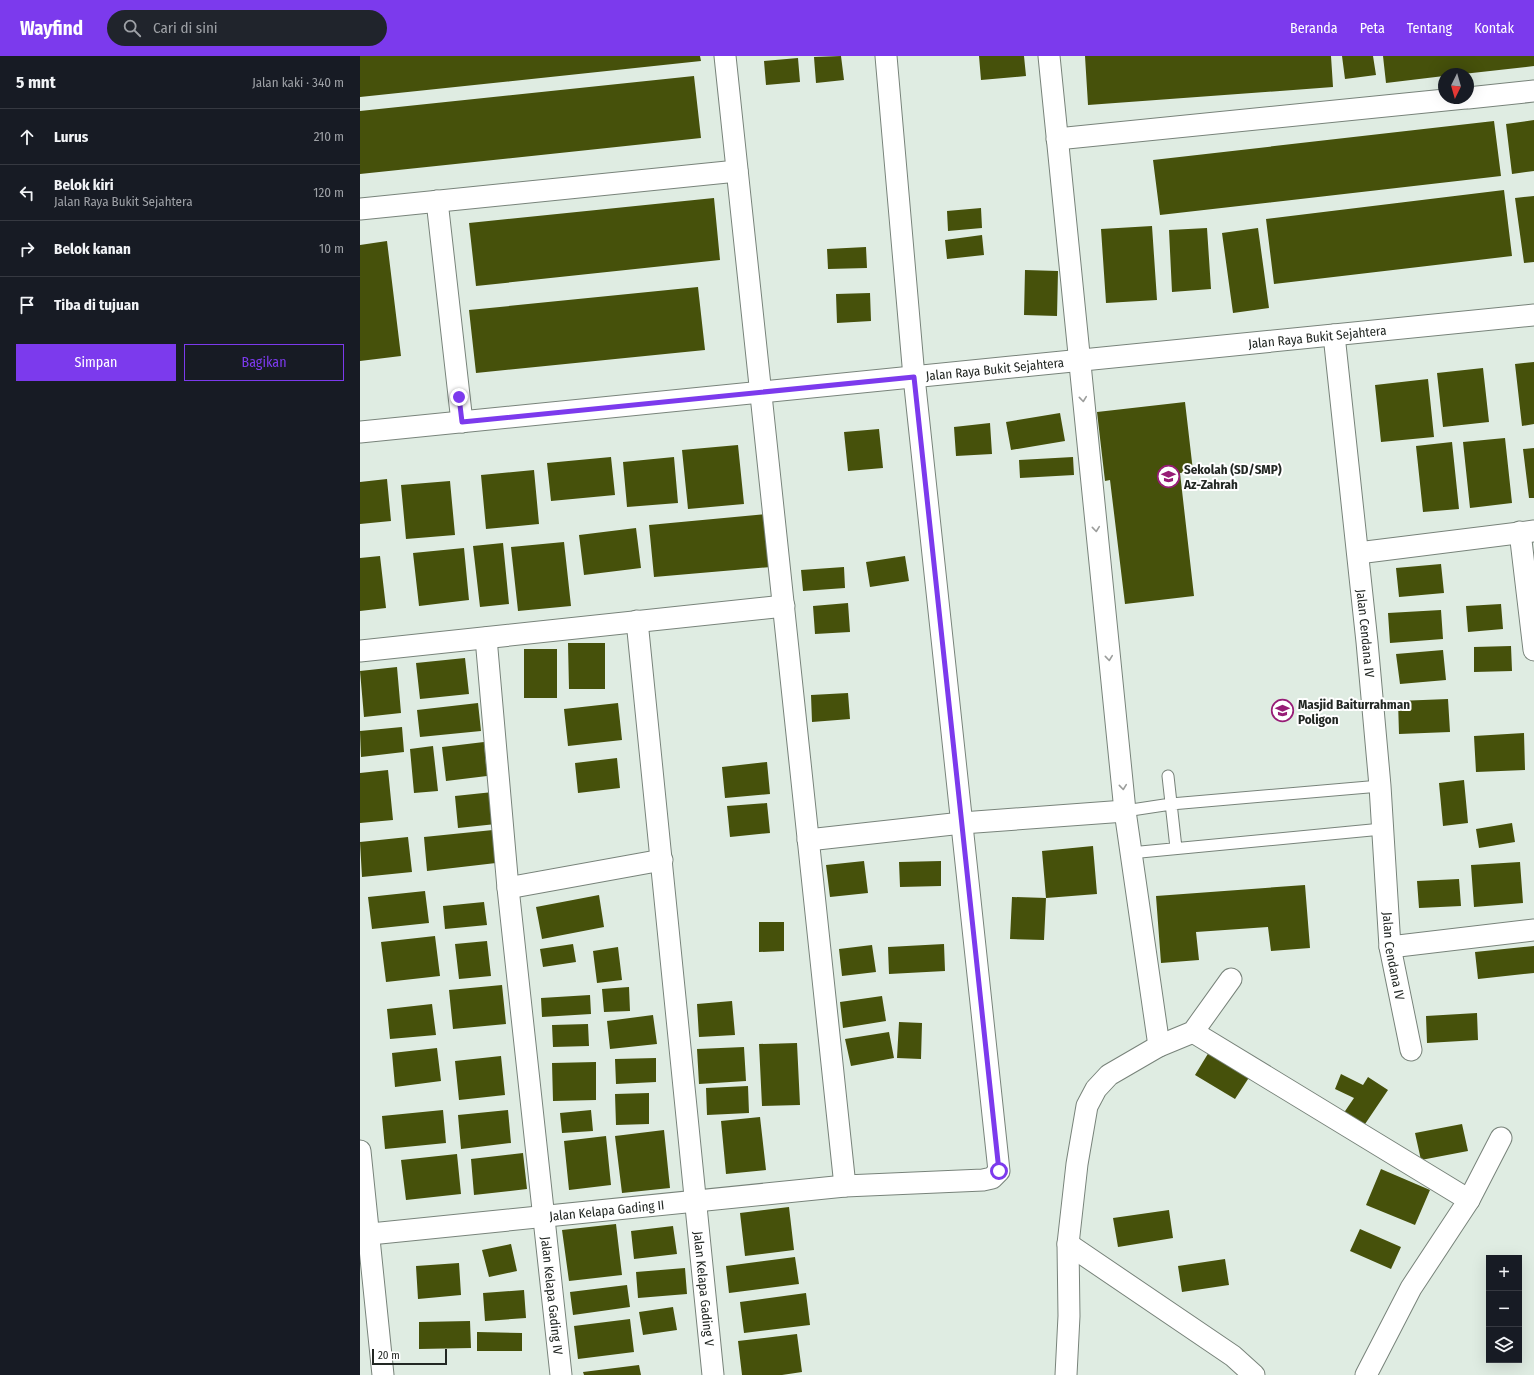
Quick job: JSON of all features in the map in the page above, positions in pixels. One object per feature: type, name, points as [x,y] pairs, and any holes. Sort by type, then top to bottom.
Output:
[{"type":"street","points":[[725,56],[846,1186]]},
{"type":"street","points":[[886,56],[914,377],[962,823]]},
{"type":"street","points":[[1049,56],[1125,811],[1159,1046]]},
{"type":"street","points":[[1474,97],[1534,91]]},
{"type":"street","points":[[1057,139],[1438,101]]},
{"type":"street","points":[[360,209],[737,171]]},
{"type":"street","points":[[437,202],[462,422]]},
{"type":"street","name":"Jalan Raya Bukit Sejahtera","points":[[360,432],[1534,315]]},
{"type":"street","name":"Jalan Cendana IV","points":[[1334,335],[1358,553],[1380,786],[1390,947],[1411,1050]]},
{"type":"street","points":[[1358,553],[1527,531],[1534,650]]},
{"type":"street","points":[[360,651],[784,606]]},
{"type":"street","name":"Jalan Kelapa Gading V","points":[[638,621],[713,1375]]},
{"type":"street","name":"Jalan Kelapa Gading IV","points":[[486,638],[508,888],[545,1216],[561,1375]]},
{"type":"street","points":[[808,840],[962,823],[1125,811]]},
{"type":"street","name":"Jalan Kelapa Gading II","points":[[364,1234],[846,1186],[984,1180],[992,1178],[999,1171],[962,823]]},
{"type":"street","points":[[508,888],[662,860]]},
{"type":"street","points":[[1390,947],[1534,930]]},
{"type":"street","points":[[1066,1375],[1069,1316],[1068,1244],[1077,1164],[1087,1106],[1096,1089],[1109,1075],[1159,1046],[1193,1032],[1231,979]]},
{"type":"street","points":[[1193,1032],[1470,1200]]},
{"type":"street","points":[[1366,1375],[1411,1288],[1470,1200],[1501,1138]]},
{"type":"street","points":[[360,1152],[364,1234],[383,1375]]},
{"type":"street","points":[[1068,1244],[1233,1356],[1254,1375]]},
{"type":"lane","points":[[1168,776],[1176,848]]},
{"type":"lane","points":[[1125,811],[1171,804],[1380,786]]},
{"type":"lane","points":[[1130,853],[1382,829]]},
{"type":"building","points":[[360,56],[700,56],[701,61],[360,97]]},
{"type":"building","points":[[841,56],[844,80],[816,83],[814,57]]},
{"type":"building","points":[[979,56],[1024,56],[1026,76],[981,80]]},
{"type":"building","points":[[1085,56],[1331,56],[1333,87],[1088,105]]},
{"type":"building","points":[[1342,56],[1373,56],[1376,75],[1345,79]]},
{"type":"building","points":[[1383,56],[1534,56],[1534,66],[1474,73],[1474,68],[1438,68],[1438,77],[1386,83]]},
{"type":"building","points":[[798,58],[800,82],[766,85],[764,61]]},
{"type":"building","points":[[694,76],[701,138],[360,174],[360,111]]},
{"type":"building","points":[[1534,120],[1534,171],[1512,174],[1506,124]]},
{"type":"building","points":[[1494,121],[1501,176],[1160,215],[1153,160]]},
{"type":"building","points":[[1504,190],[1512,256],[1274,284],[1266,219]]},
{"type":"building","points":[[1534,196],[1534,262],[1524,263],[1515,198]]},
{"type":"building","points":[[714,198],[720,260],[476,286],[469,223]]},
{"type":"building","points":[[981,208],[982,228],[948,231],[947,211]]},
{"type":"building","points":[[1152,226],[1157,300],[1106,303],[1101,229]]},
{"type":"building","points":[[1207,228],[1211,289],[1172,292],[1169,230]]},
{"type":"building","points":[[1258,228],[1269,308],[1233,313],[1222,233]]},
{"type":"building","points":[[982,235],[984,255],[947,259],[945,240]]},
{"type":"building","points":[[387,241],[401,356],[360,361],[360,245]]},
{"type":"building","points":[[866,247],[867,268],[828,269],[827,249]]},
{"type":"building","points":[[1025,270],[1058,271],[1057,316],[1024,315]]},
{"type":"building","points":[[698,287],[705,350],[476,373],[469,310]]},
{"type":"building","points":[[870,293],[871,321],[837,323],[836,294]]},
{"type":"building","points":[[1534,362],[1534,424],[1522,426],[1515,364]]},
{"type":"building","points":[[1483,368],[1489,422],[1443,427],[1437,373]]},
{"type":"building","points":[[1428,379],[1434,437],[1381,442],[1375,385]]},
{"type":"building","points":[[1185,402],[1193,471],[1180,473],[1194,596],[1125,604],[1110,480],[1105,481],[1097,412]]},
{"type":"building","points":[[1060,413],[1065,441],[1011,450],[1006,422]]},
{"type":"building","points":[[990,423],[992,454],[956,456],[954,427]]},
{"type":"building","points":[[879,429],[883,468],[848,471],[844,432]]},
{"type":"building","points":[[1505,438],[1512,503],[1470,508],[1463,442]]},
{"type":"building","points":[[1452,442],[1459,509],[1423,512],[1416,446]]},
{"type":"building","points":[[738,445],[744,504],[688,509],[682,450]]},
{"type":"building","points":[[1534,448],[1534,498],[1529,498],[1523,449]]},
{"type":"building","points":[[611,457],[615,495],[551,501],[547,463]]},
{"type":"building","points":[[674,457],[678,503],[627,507],[623,462]]},
{"type":"building","points":[[1073,457],[1074,475],[1020,478],[1019,460]]},
{"type":"building","points":[[534,470],[539,524],[486,529],[481,475]]},
{"type":"building","points":[[387,479],[391,521],[360,524],[360,482]]},
{"type":"building","points":[[450,481],[455,535],[406,539],[401,485]]},
{"type":"building","points":[[766,514],[771,567],[654,577],[649,525]]},
{"type":"building","points":[[636,528],[641,568],[584,575],[579,535]]},
{"type":"building","points":[[564,542],[571,606],[518,611],[511,547]]},
{"type":"building","points":[[503,543],[509,604],[480,607],[473,546]]},
{"type":"building","points":[[464,548],[469,600],[419,606],[413,553]]},
{"type":"building","points":[[380,556],[386,608],[360,611],[360,558]]},
{"type":"building","points":[[905,556],[909,581],[870,587],[866,562]]},
{"type":"building","points":[[1441,564],[1444,593],[1399,597],[1396,568]]},
{"type":"building","points":[[844,567],[845,588],[803,591],[801,570]]},
{"type":"building","points":[[848,603],[850,632],[815,634],[813,606]]},
{"type":"building","points":[[1501,604],[1503,629],[1468,632],[1466,606]]},
{"type":"building","points":[[1441,610],[1443,639],[1390,643],[1388,613]]},
{"type":"building","points":[[568,643],[605,643],[605,689],[569,689]]},
{"type":"building","points":[[1511,646],[1512,671],[1474,672],[1474,647]]},
{"type":"building","points":[[524,649],[557,649],[557,698],[524,698]]},
{"type":"building","points":[[1443,650],[1446,680],[1400,684],[1396,654]]},
{"type":"building","points":[[465,658],[469,694],[420,699],[416,663]]},
{"type":"building","points":[[397,667],[401,713],[364,717],[360,671]]},
{"type":"building","points":[[848,693],[850,719],[812,722],[811,695]]},
{"type":"building","points":[[1448,699],[1450,732],[1399,734],[1398,701]]},
{"type":"building","points":[[478,703],[481,731],[420,737],[417,710]]},
{"type":"building","points":[[618,703],[622,740],[568,746],[564,709]]},
{"type":"building","points":[[402,727],[404,752],[361,757],[360,731]]},
{"type":"building","points":[[1524,733],[1525,770],[1476,772],[1474,736]]},
{"type":"building","points":[[484,742],[487,776],[446,781],[442,747]]},
{"type":"building","points":[[433,746],[438,791],[414,793],[410,749]]},
{"type":"building","points":[[617,758],[620,788],[578,793],[575,763]]},
{"type":"building","points":[[767,762],[770,794],[725,798],[722,767]]},
{"type":"building","points":[[388,770],[393,820],[360,823],[360,773]]},
{"type":"building","points":[[1464,780],[1468,823],[1443,826],[1439,783]]},
{"type":"building","points":[[493,792],[496,824],[458,828],[455,796]]},
{"type":"building","points":[[767,803],[770,833],[730,837],[727,806]]},
{"type":"building","points":[[1512,823],[1515,842],[1479,848],[1476,829]]},
{"type":"building","points":[[493,830],[496,863],[427,871],[424,837]]},
{"type":"building","points":[[408,837],[412,872],[362,877],[360,842]]},
{"type":"building","points":[[1093,846],[1097,894],[1046,898],[1042,851]]},
{"type":"building","points":[[864,861],[868,893],[830,897],[826,865]]},
{"type":"building","points":[[941,861],[941,886],[900,887],[899,862]]},
{"type":"building","points":[[1520,862],[1523,903],[1474,907],[1471,865]]},
{"type":"building","points":[[1459,879],[1461,906],[1419,908],[1417,881]]},
{"type":"building","points":[[1305,885],[1310,948],[1271,951],[1268,927],[1196,932],[1199,960],[1161,963],[1156,896]]},
{"type":"building","points":[[425,891],[429,923],[372,929],[368,897]]},
{"type":"building","points":[[599,895],[604,927],[542,939],[536,907]]},
{"type":"building","points":[[1012,897],[1046,898],[1044,940],[1010,939]]},
{"type":"building","points":[[484,902],[487,925],[445,929],[443,906]]},
{"type":"building","points":[[759,922],[784,922],[784,951],[759,952]]},
{"type":"building","points":[[435,936],[440,976],[386,982],[381,942]]},
{"type":"building","points":[[487,941],[491,976],[459,979],[455,944]]},
{"type":"building","points":[[573,944],[576,962],[543,967],[540,949]]},
{"type":"building","points":[[944,944],[945,971],[889,974],[888,947]]},
{"type":"building","points":[[872,945],[876,972],[842,976],[839,949]]},
{"type":"building","points":[[1534,946],[1534,973],[1478,979],[1475,952]]},
{"type":"building","points":[[618,947],[622,980],[597,983],[593,951]]},
{"type":"building","points":[[502,985],[506,1024],[453,1029],[449,990]]},
{"type":"building","points":[[629,987],[630,1011],[604,1012],[602,989]]},
{"type":"building","points":[[590,995],[591,1014],[542,1017],[541,998]]},
{"type":"building","points":[[882,996],[886,1021],[843,1028],[840,1002]]},
{"type":"building","points":[[732,1001],[735,1035],[699,1037],[697,1004]]},
{"type":"building","points":[[432,1004],[436,1035],[390,1039],[387,1009]]},
{"type":"building","points":[[1477,1013],[1478,1040],[1427,1043],[1426,1016]]},
{"type":"building","points":[[653,1015],[657,1044],[610,1049],[607,1021]]},
{"type":"building","points":[[899,1022],[922,1023],[921,1059],[897,1058]]},
{"type":"building","points":[[588,1024],[589,1046],[553,1047],[552,1025]]},
{"type":"building","points":[[889,1032],[894,1058],[851,1066],[845,1039]]},
{"type":"building","points":[[797,1043],[800,1105],[762,1106],[759,1044]]},
{"type":"building","points":[[744,1047],[746,1081],[699,1084],[697,1049]]},
{"type":"building","points":[[437,1048],[441,1081],[395,1087],[392,1053]]},
{"type":"building","points":[[1209,1052],[1250,1076],[1235,1099],[1195,1075]]},
{"type":"building","points":[[501,1056],[505,1095],[459,1100],[455,1061]]},
{"type":"building","points":[[656,1058],[656,1082],[616,1084],[615,1059]]},
{"type":"building","points":[[596,1062],[596,1100],[553,1101],[552,1063]]},
{"type":"building","points":[[1341,1074],[1363,1085],[1368,1077],[1388,1090],[1361,1130],[1341,1117],[1354,1098],[1335,1089]]},
{"type":"building","points":[[748,1086],[749,1113],[707,1115],[706,1088]]},
{"type":"building","points":[[649,1093],[649,1124],[616,1125],[615,1094]]},
{"type":"building","points":[[443,1110],[446,1143],[385,1149],[382,1116]]},
{"type":"building","points":[[508,1110],[511,1143],[461,1149],[458,1115]]},
{"type":"building","points":[[591,1110],[593,1131],[562,1133],[560,1113]]},
{"type":"building","points":[[760,1117],[766,1170],[726,1174],[721,1121]]},
{"type":"building","points":[[1462,1124],[1468,1151],[1421,1160],[1415,1133]]},
{"type":"building","points":[[664,1130],[670,1188],[622,1193],[615,1136]]},
{"type":"building","points":[[606,1136],[611,1185],[569,1190],[564,1141]]},
{"type":"building","points":[[523,1153],[527,1189],[474,1195],[471,1159]]},
{"type":"building","points":[[457,1154],[461,1194],[406,1200],[401,1160]]},
{"type":"building","points":[[1381,1169],[1430,1190],[1415,1225],[1366,1205]]},
{"type":"building","points":[[789,1207],[794,1250],[745,1256],[740,1213]]},
{"type":"building","points":[[1169,1210],[1173,1238],[1118,1247],[1113,1218]]},
{"type":"building","points":[[616,1224],[622,1275],[569,1281],[562,1230]]},
{"type":"building","points":[[673,1226],[677,1254],[634,1259],[631,1231]]},
{"type":"building","points":[[1360,1229],[1401,1247],[1391,1269],[1350,1251]]},
{"type":"building","points":[[511,1244],[517,1271],[489,1277],[482,1250]]},
{"type":"building","points":[[795,1257],[799,1284],[729,1293],[726,1266]]},
{"type":"building","points":[[1225,1259],[1229,1285],[1182,1292],[1178,1266]]},
{"type":"building","points":[[459,1263],[461,1295],[418,1299],[416,1266]]},
{"type":"building","points":[[685,1268],[687,1294],[638,1298],[636,1272]]},
{"type":"building","points":[[627,1285],[630,1307],[573,1315],[570,1292]]},
{"type":"building","points":[[524,1290],[526,1318],[485,1321],[483,1293]]},
{"type":"building","points":[[806,1293],[810,1325],[744,1333],[740,1302]]},
{"type":"building","points":[[673,1307],[677,1330],[643,1335],[639,1312]]},
{"type":"building","points":[[630,1319],[634,1352],[578,1359],[574,1326]]},
{"type":"building","points":[[470,1321],[471,1348],[419,1349],[419,1322]]},
{"type":"building","points":[[477,1332],[522,1333],[522,1351],[477,1351]]},
{"type":"building","points":[[797,1334],[802,1372],[782,1375],[742,1375],[738,1341]]},
{"type":"building","points":[[639,1365],[641,1375],[584,1375],[583,1372]]},
{"type":"place","name":"Sekolah (SD/SMP) Az-Zahrah","points":[[1169,476]]},
{"type":"place","name":"Masjid Baiturrahman Poligon","points":[[1283,711]]},
{"type":"route","points":[[459,397],[462,422],[914,377],[999,1171]]}]
